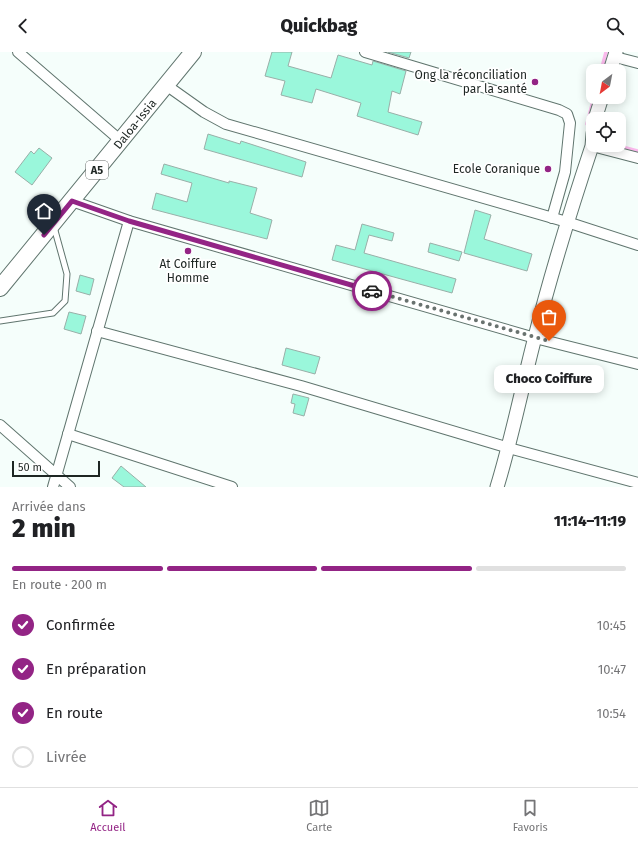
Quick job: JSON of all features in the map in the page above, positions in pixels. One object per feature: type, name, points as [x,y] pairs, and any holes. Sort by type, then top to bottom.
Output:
[{"type":"main road","name":"Daloa-Issia","points":[[0,288],[193,52]]},
{"type":"street","points":[[18,52],[121,141]]},
{"type":"street","points":[[365,52],[559,110],[567,114],[570,123],[565,172],[552,218]]},
{"type":"street","points":[[612,64],[616,54],[638,63]]},
{"type":"street","points":[[166,85],[204,112],[226,124],[567,222],[638,245]]},
{"type":"street","points":[[497,487],[535,338],[567,222],[588,152]]},
{"type":"street","points":[[623,152],[638,158]]},
{"type":"street","points":[[72,201],[129,221],[535,338],[638,364]]},
{"type":"street","points":[[53,487],[129,221]]},
{"type":"street","points":[[97,332],[301,386],[508,448],[638,483]]},
{"type":"street","points":[[0,424],[70,487]]},
{"type":"street","points":[[68,434],[232,487]]},
{"type":"lane","points":[[0,321],[53,314],[65,300],[67,274],[53,224]]},
{"type":"building","points":[[272,52],[292,52],[288,66],[331,78],[338,55],[372,65],[373,61],[406,71],[400,94],[392,91],[388,112],[422,122],[418,135],[357,116],[361,103],[316,89],[312,103],[281,95],[285,81],[265,76]]},
{"type":"building","points":[[388,52],[411,52],[409,58]]},
{"type":"building","points":[[208,134],[240,144],[241,141],[306,162],[302,177],[204,149]]},
{"type":"building","points":[[39,148],[52,158],[32,185],[15,172],[31,151],[34,154]]},
{"type":"building","points":[[164,164],[229,183],[229,181],[257,188],[250,213],[272,220],[267,239],[152,209],[156,193],[187,202],[192,183],[161,174]]},
{"type":"building","points":[[475,210],[491,215],[484,239],[532,254],[527,271],[464,253]]},
{"type":"building","points":[[362,224],[394,233],[392,241],[369,235],[364,253],[456,279],[452,293],[332,260],[336,245],[355,250]]},
{"type":"building","points":[[430,243],[462,252],[459,261],[428,252]]},
{"type":"building","points":[[80,275],[94,279],[90,295],[76,291]]},
{"type":"building","points":[[69,312],[86,316],[81,334],[64,329]]},
{"type":"building","points":[[286,348],[320,357],[315,374],[282,365]]},
{"type":"building","points":[[293,394],[309,398],[304,416],[293,413],[295,404],[291,403]]},
{"type":"building","points":[[121,466],[146,487],[124,487],[112,478]]},
{"type":"waterway","points":[[603,64],[606,52]]},
{"type":"waterway","points":[[590,112],[592,104]]},
{"type":"waterway","points":[[626,148],[638,151]]},
{"type":"way so far","points":[[372,291],[549,341]]},
{"type":"place","name":"Ong la réconciliation par la santé","points":[[535,82]]},
{"type":"place","name":"Ecole Coranique","points":[[548,169]]},
{"type":"place","name":"At Coiffure Homme","points":[[188,251]]},
{"type":"place","name":"Choco Coiffure","points":[[549,341]]},
{"type":"route","points":[[44,235],[72,201],[129,221],[372,291]]}]
